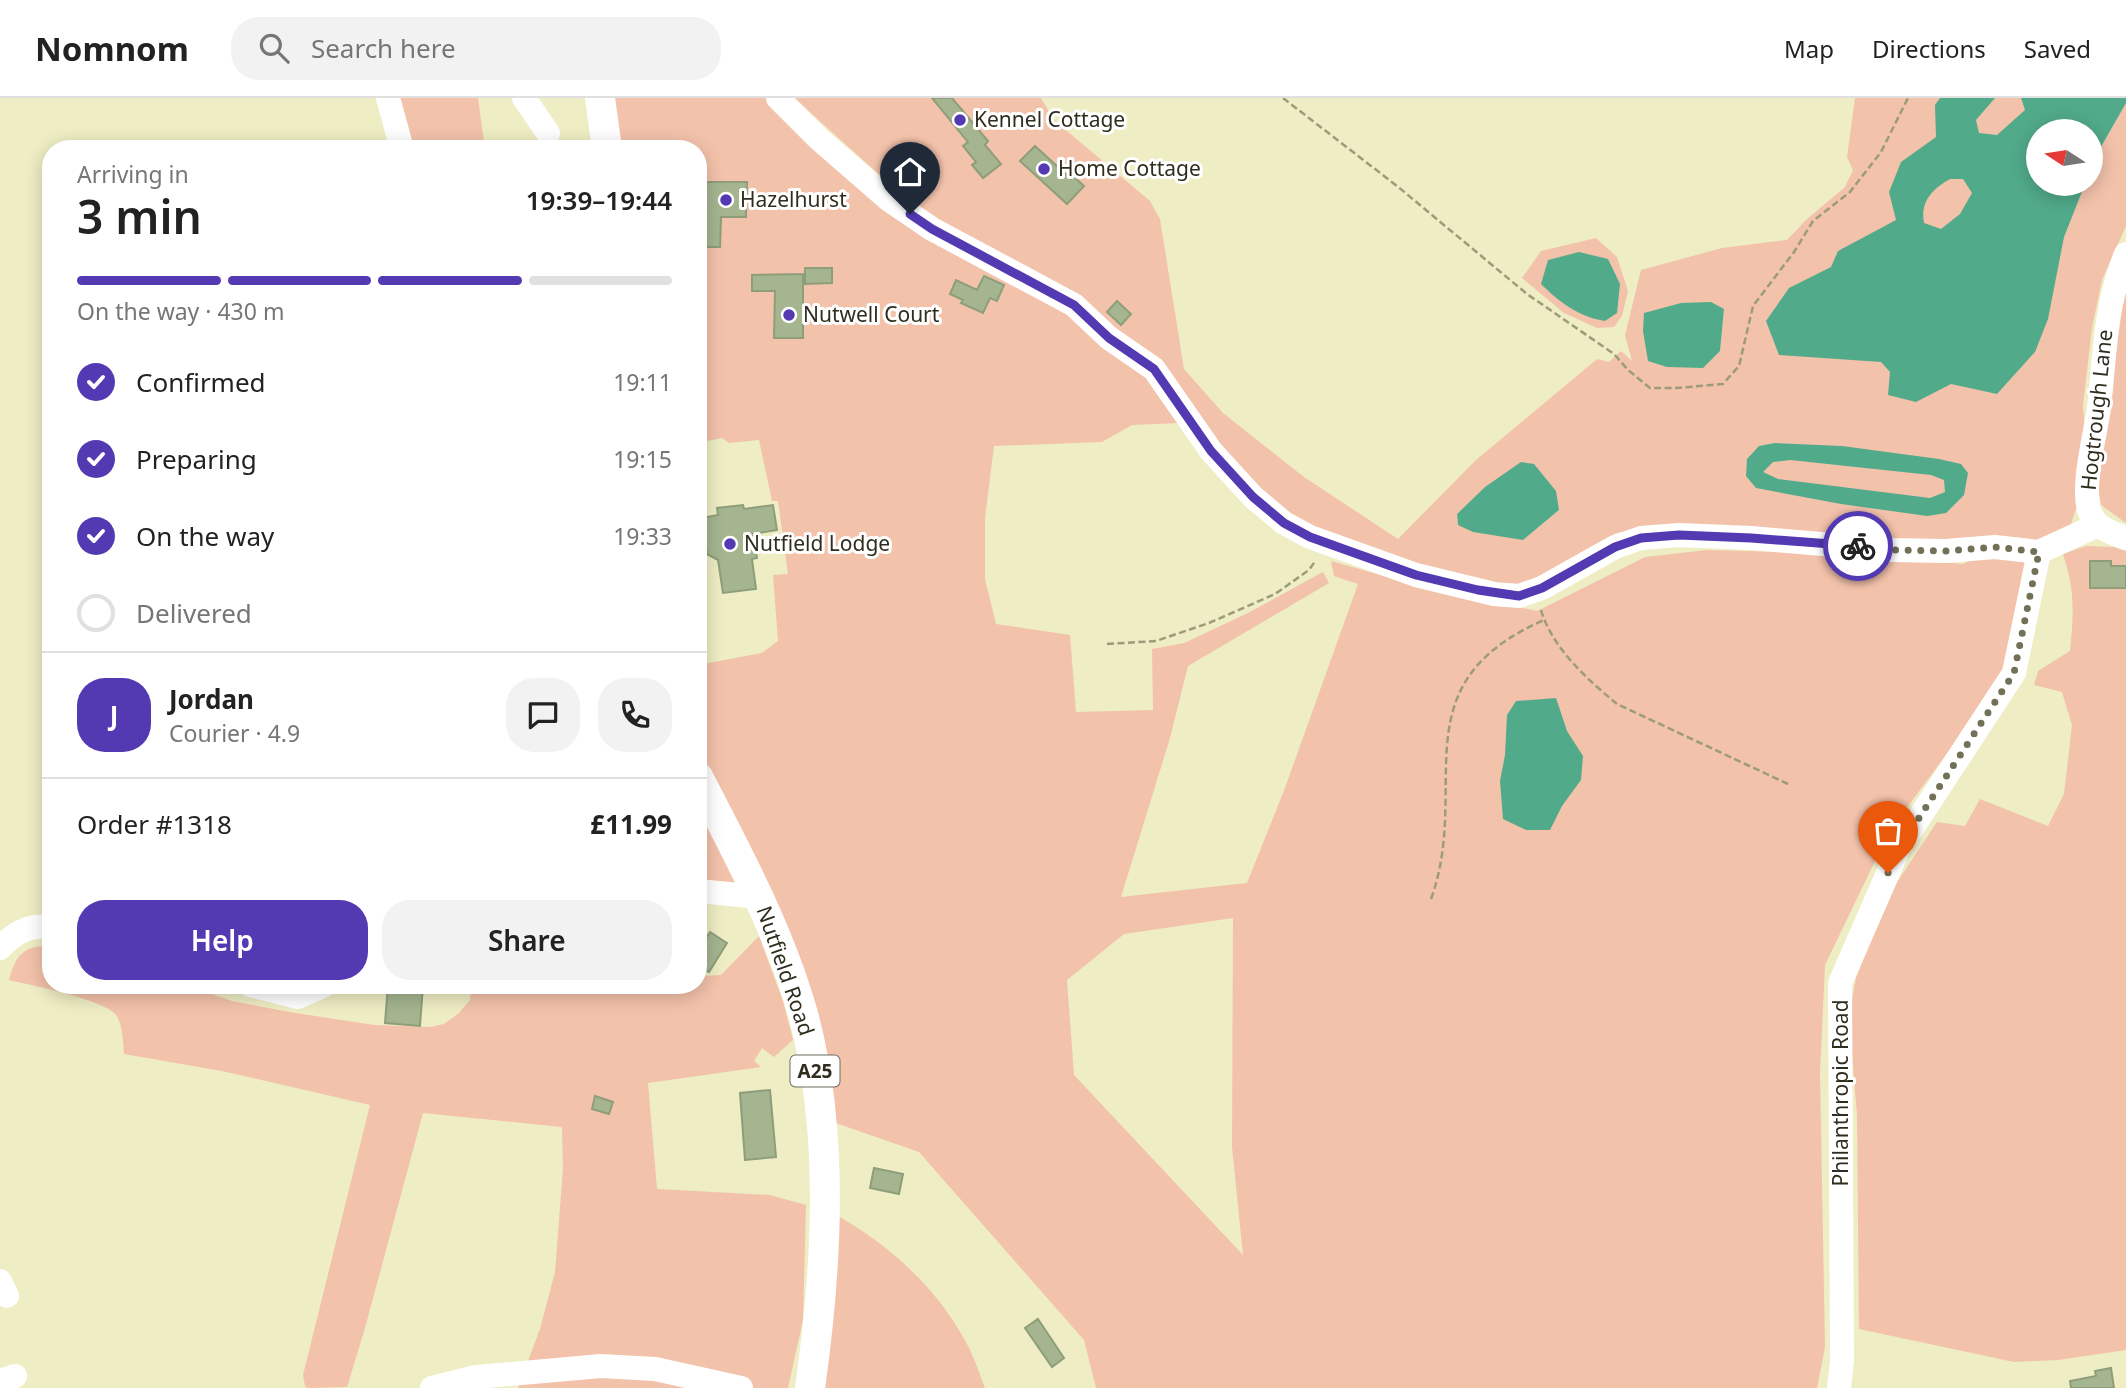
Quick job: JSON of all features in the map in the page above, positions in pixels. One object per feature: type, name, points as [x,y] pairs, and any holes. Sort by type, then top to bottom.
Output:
[{"type":"main road","points":[[600,98],[606,140]]},
{"type":"main road","name":"Nutfield Road","points":[[707,795],[759,897],[780,948],[813,1056],[821,1113],[824,1194],[822,1261],[810,1388]]},
{"type":"street","points":[[388,98],[400,140]]},
{"type":"street","points":[[524,98],[548,133]]},
{"type":"street","points":[[779,98],[819,139],[888,199],[932,229],[1074,305],[1109,338],[1154,369],[1211,451],[1253,497],[1284,523],[1328,544],[1416,575],[1463,587],[1519,596],[1615,547],[1641,538],[1679,535],[1892,550],[1946,551],[1995,547],[2039,552],[2098,525],[2110,533],[2126,538]]},
{"type":"street","name":"Hogtrough Lane","points":[[2098,525],[2089,512],[2087,494],[2099,407],[2108,309],[2126,254]]},
{"type":"street","name":"Philanthropic Road","points":[[1839,1388],[1842,1361],[1840,983],[1898,850],[2014,673],[2039,552]]},
{"type":"street","points":[[707,892],[759,897]]},
{"type":"street","points":[[0,948],[25,929],[33,926],[42,928]]},
{"type":"street","points":[[286,994],[298,997],[305,994]]},
{"type":"street","points":[[432,1388],[476,1377],[601,1366],[655,1369],[741,1388]]},
{"type":"path","points":[[1283,98],[1397,186],[1527,295],[1614,354],[1650,388],[1677,388],[1723,384],[1739,366],[1753,306],[1794,252],[1813,221],[1850,192],[1881,152],[1908,98]]},
{"type":"path","points":[[1107,644],[1156,641],[1209,623],[1275,594],[1309,570],[1328,544]]},
{"type":"path","points":[[1535,590],[1544,620],[1556,642],[1600,690],[1617,704],[1787,785]]},
{"type":"path","points":[[1431,899],[1441,871],[1448,728],[1455,699],[1481,660],[1516,632],[1544,620]]},
{"type":"shaded area","points":[[399,98],[478,98],[484,140],[404,140]]},
{"type":"shaded area","points":[[609,98],[771,98],[808,135],[1072,316],[1145,374],[1180,423],[1132,425],[1102,442],[994,446],[985,518],[985,579],[996,624],[1070,635],[1076,712],[1153,710],[1152,649],[1184,643],[1248,613],[1323,572],[1329,583],[1188,666],[1170,738],[1121,897],[1247,883],[1285,788],[1358,584],[1334,576],[1331,561],[1423,587],[1537,611],[1645,557],[1707,550],[1855,554],[1963,564],[1981,556],[2026,562],[2002,671],[1994,690],[1889,832],[1825,965],[1820,1073],[1825,1347],[1817,1388],[1096,1388],[1084,1340],[919,1152],[830,1121],[722,800],[707,770],[707,663],[762,653],[778,641],[773,575],[788,574],[778,501],[772,501],[759,440],[729,443],[722,438],[707,441],[707,140],[615,140]],"holes":[[[1233,918],[1232,1147],[1243,1255],[1074,1075],[1067,980],[1124,934]]]},
{"type":"shaded area","points":[[794,98],[1041,98],[1054,120],[1150,201],[1160,219],[1184,369],[1223,413],[1304,477],[1398,539],[1476,460],[1597,359],[1609,362],[1621,351],[1632,361],[1625,335],[1641,270],[1722,248],[1787,240],[1845,187],[1853,170],[1847,157],[1855,98],[2126,98],[2126,226],[2102,280],[2092,328],[2083,405],[2085,436],[2081,493],[2069,530],[2051,541],[1958,543],[1655,527],[1616,533],[1572,560],[1510,590],[1466,581],[1326,534],[1282,512],[1249,483],[1159,360],[921,212]],"holes":[[[1724,309],[1720,351],[1703,367],[1667,367]],[[1485,487],[1559,510],[1523,540],[1458,525],[1457,514]]]},
{"type":"shaded area","points":[[1940,98],[1995,98],[1976,120],[1979,133],[1997,135],[2025,110],[2021,98],[2126,98],[2126,103],[2104,142],[2104,119],[2026,119],[2026,196],[2080,196],[2064,237],[2048,319],[2035,352],[1997,394],[1951,384],[1916,402],[1888,395],[1890,372],[1881,362],[1779,355],[1766,321],[1789,288],[1831,267],[1838,251],[1896,220],[1889,192],[1901,162],[1936,137],[1935,105]],"holes":[[[1950,179],[1963,179],[1972,193],[1960,214],[1941,229],[1924,223],[1926,202],[1938,187]]]},
{"type":"shaded area","points":[[1596,238],[1617,257],[1628,291],[1622,316],[1614,327],[1597,328],[1564,313],[1522,278],[1541,251]]},
{"type":"shaded area","points":[[1579,252],[1608,259],[1620,284],[1617,313],[1605,321],[1570,308],[1541,284],[1548,260]]},
{"type":"shaded area","points":[[2126,277],[2126,523],[2101,505],[2095,468]]},
{"type":"shaded area","points":[[1711,302],[1724,309],[1720,351],[1703,368],[1667,367],[1648,361],[1643,331],[1644,313],[1681,303]]},
{"type":"shaded area","points":[[1775,443],[1842,446],[1961,464],[1968,473],[1964,495],[1946,513],[1927,516],[1756,488],[1746,476],[1747,459],[1759,446]],"holes":[[[1790,460],[1931,475],[1944,480],[1945,492],[1930,498],[1778,479],[1763,472],[1773,462]]]},
{"type":"shaded area","points":[[1521,462],[1534,464],[1556,491],[1559,510],[1523,540],[1473,532],[1458,525],[1457,514],[1485,487]]},
{"type":"shaded area","points":[[2086,546],[2114,547],[2126,551],[2126,1350],[2058,1360],[2014,1362],[1859,1329],[1857,1116],[1849,1018],[1856,978],[1889,894],[1937,822],[1965,826],[1980,799],[2048,826],[2064,794],[2072,725],[2062,692],[2034,685],[2038,671],[2070,651],[2073,602],[2063,554]]},
{"type":"shaded area","points":[[1556,698],[1567,731],[1583,756],[1581,780],[1562,806],[1550,830],[1526,830],[1503,819],[1500,781],[1505,755],[1507,715],[1516,701]]},
{"type":"shaded area","points":[[707,812],[739,884],[707,889]]},
{"type":"shaded area","points":[[759,936],[783,1001],[793,1040],[774,1057],[762,1048],[754,1061],[761,1067],[648,1083],[657,1189],[770,1195],[806,1205],[803,1320],[788,1388],[518,1388],[540,1329],[555,1272],[563,1169],[562,1127],[423,1113],[347,1387],[308,1388],[303,1375],[370,1105],[222,1071],[124,1054],[117,1016],[99,1004],[67,994],[211,994],[232,1001],[289,1012],[374,1025],[430,1027],[444,1024],[459,1013],[470,1000],[471,994],[707,994],[707,976],[721,975]]},
{"type":"shaded area","points":[[41,946],[42,988],[9,980],[22,953]]},
{"type":"shaded area","points":[[833,1213],[893,1254],[928,1288],[957,1327],[985,1388],[822,1388]]},
{"type":"building","name":"Kennel Cottage","points":[[932,98],[952,98],[988,141],[985,145],[1001,164],[983,178],[972,165],[976,162],[963,146],[968,142]]},
{"type":"building","name":"Home Cottage","points":[[1035,146],[1071,179],[1073,176],[1084,186],[1067,204],[1020,161]]},
{"type":"building","name":"Hazelhurst","points":[[707,182],[747,182],[746,217],[721,217],[720,247],[707,247]]},
{"type":"building","points":[[805,268],[832,268],[832,283],[805,284]]},
{"type":"building","name":"Nutwell Court","points":[[803,274],[803,338],[774,338],[775,291],[752,291],[752,275]]},
{"type":"building","points":[[984,276],[1004,285],[997,301],[990,298],[983,313],[961,303],[963,300],[950,294],[956,280],[977,290]]},
{"type":"building","points":[[1117,301],[1131,314],[1121,325],[1107,312]]},
{"type":"building","name":"Nutfield Lodge","points":[[743,505],[744,509],[773,505],[777,530],[753,534],[757,558],[752,559],[756,589],[723,593],[718,560],[707,554],[707,517],[718,515],[717,508]]},
{"type":"building","points":[[2090,561],[2111,561],[2111,566],[2126,566],[2126,588],[2090,588]]},
{"type":"building","points":[[710,932],[727,943],[709,972],[707,971],[707,936]]},
{"type":"building","points":[[387,994],[422,994],[420,1026],[385,1023]]},
{"type":"building","points":[[770,1090],[776,1157],[745,1160],[740,1093]]},
{"type":"building","points":[[595,1096],[613,1102],[609,1114],[592,1109]]},
{"type":"building","points":[[874,1168],[903,1174],[899,1194],[870,1188]]},
{"type":"building","points":[[1038,1319],[1064,1358],[1052,1367],[1025,1328]]},
{"type":"building","points":[[2111,1368],[2114,1388],[2071,1388],[2070,1381],[2096,1376],[2095,1371]]},
{"type":"way so far","points":[[1858,546],[1946,551],[1995,547],[2039,552],[2014,673],[1898,850],[1888,873]]},
{"type":"place","name":"Kennel Cottage","points":[[960,120]]},
{"type":"place","name":"Home Cottage","points":[[1044,169]]},
{"type":"place","name":"Hazelhurst","points":[[726,200]]},
{"type":"place","name":"Nutwell Court","points":[[789,315]]},
{"type":"place","name":"Nutfield Lodge","points":[[730,544]]},
{"type":"route","points":[[910,214],[932,229],[1074,305],[1109,338],[1154,369],[1211,451],[1253,497],[1284,523],[1310,537],[1416,575],[1494,594],[1519,596],[1542,588],[1615,547],[1641,538],[1679,535],[1858,546]]}]
